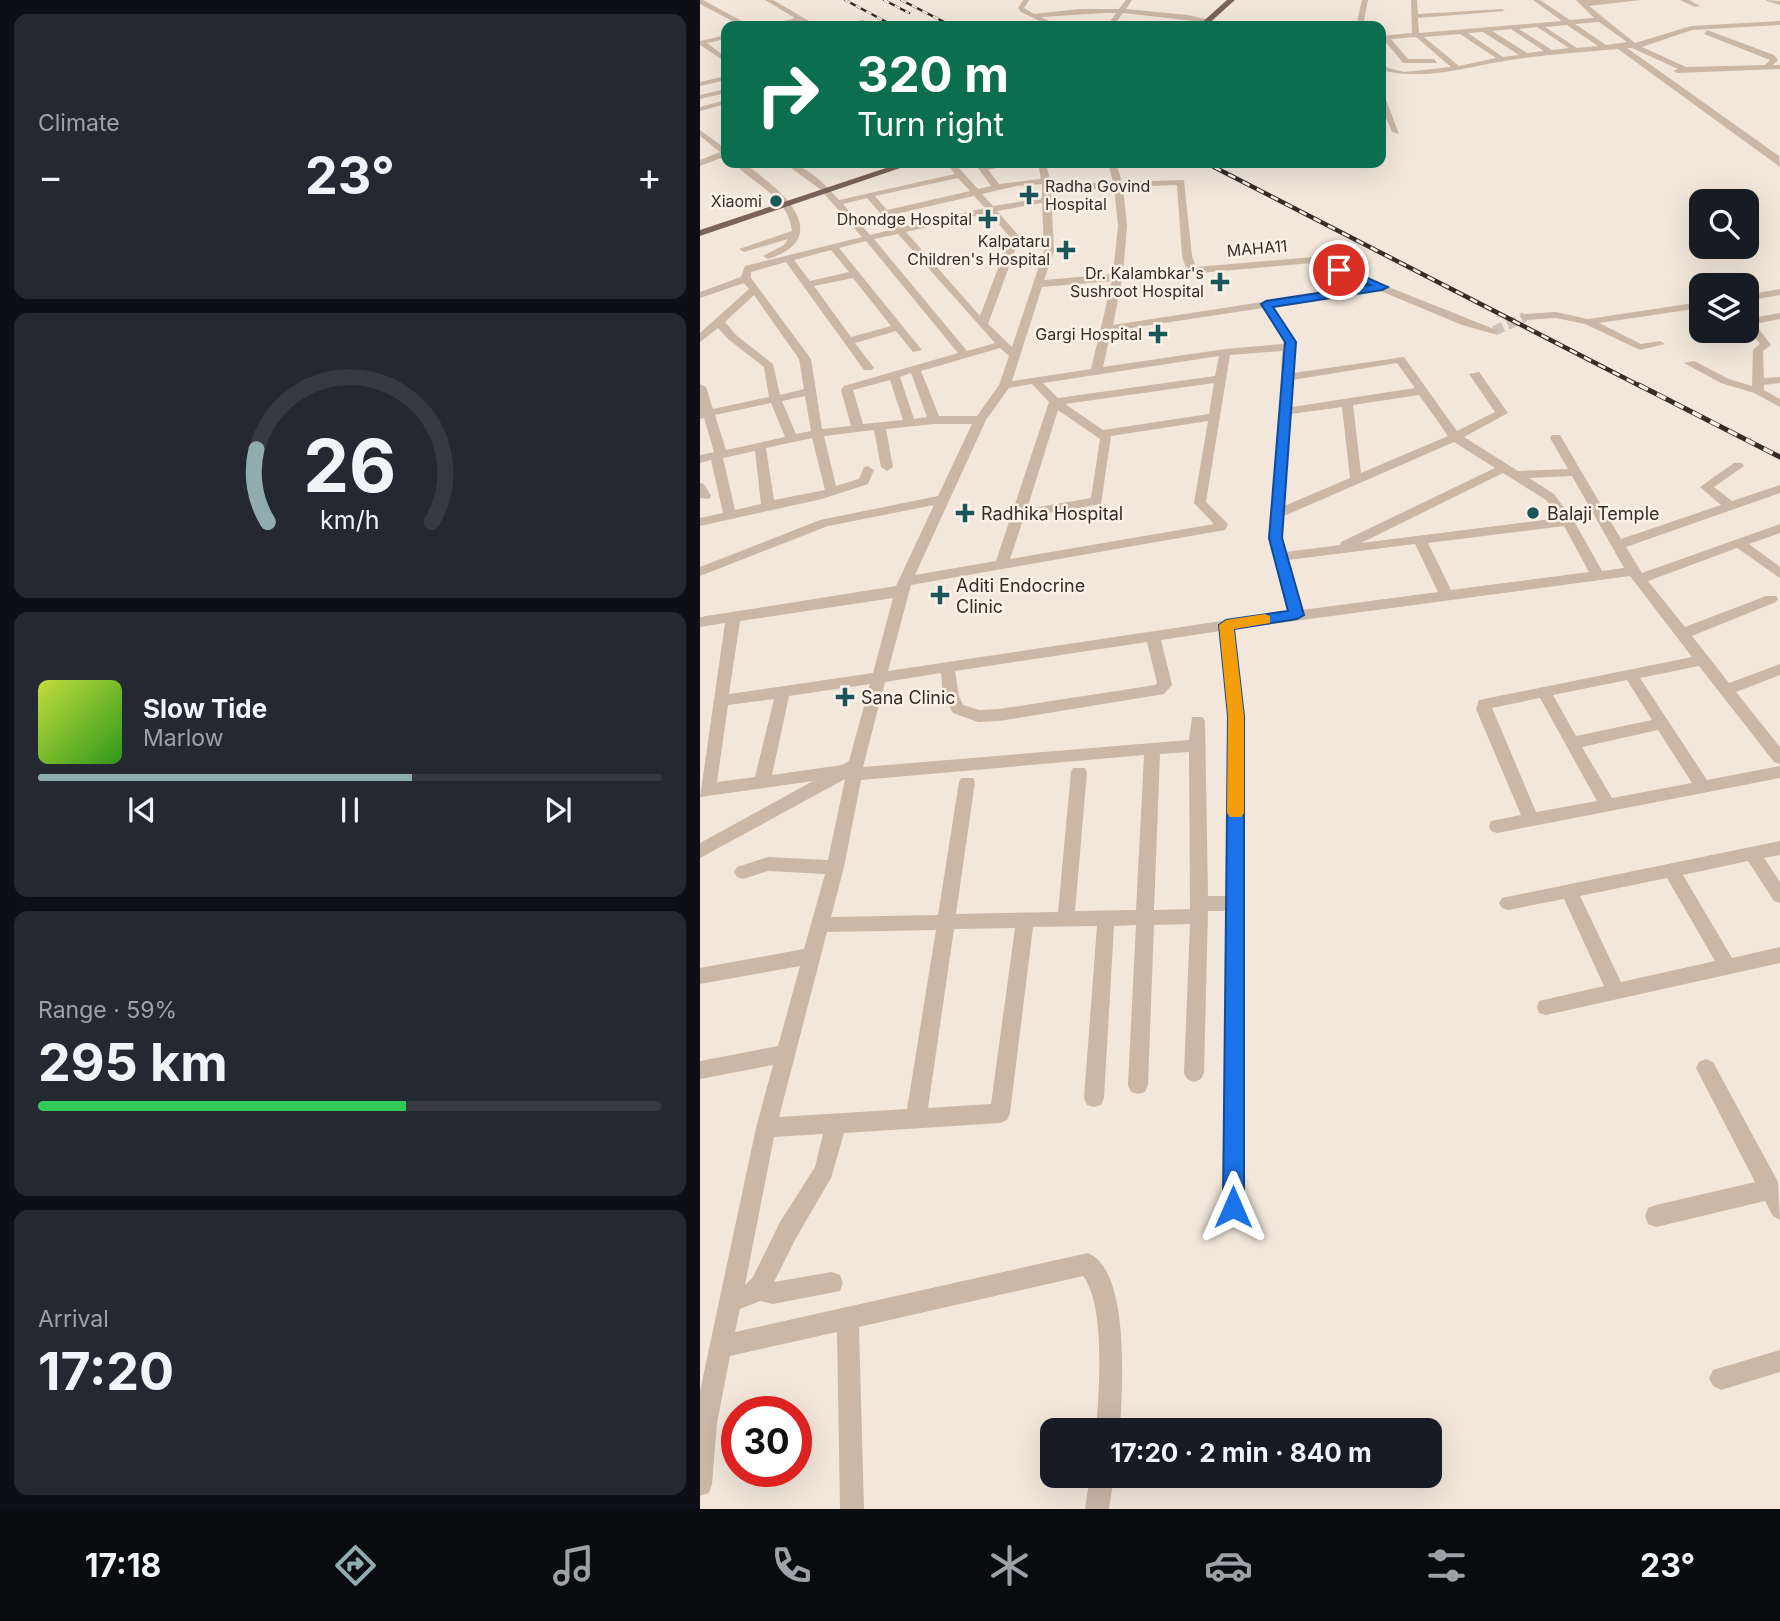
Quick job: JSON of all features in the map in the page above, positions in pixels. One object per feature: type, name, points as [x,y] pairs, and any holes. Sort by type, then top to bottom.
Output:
[{"type":"main road","points":[[1205,21],[1213,8],[1231,0]]},
{"type":"main road","points":[[1205,21],[1222,4]]},
{"type":"main road","points":[[824,189],[878,168]]},
{"type":"main road","points":[[700,231],[893,168]]},
{"type":"street","points":[[768,0],[805,21]]},
{"type":"street","points":[[1026,0],[1021,8],[1044,21]]},
{"type":"street","points":[[1114,21],[1129,0]]},
{"type":"street","points":[[1360,21],[1366,0]]},
{"type":"street","points":[[1414,0],[1415,33],[1458,69]]},
{"type":"street","points":[[1487,0],[1523,26]]},
{"type":"street","points":[[1536,0],[1605,48]]},
{"type":"street","points":[[1582,2],[1635,0]]},
{"type":"street","points":[[1683,0],[1697,6]]},
{"type":"street","points":[[1769,0],[1780,3]]},
{"type":"street","points":[[700,1],[738,21]]},
{"type":"street","points":[[1582,2],[1600,20],[1632,43],[1620,47]]},
{"type":"street","points":[[1033,16],[1064,10],[1120,12],[1205,21]]},
{"type":"street","points":[[1414,16],[1502,11]]},
{"type":"street","points":[[792,21],[801,19]]},
{"type":"street","points":[[1386,38],[1600,20]]},
{"type":"street","points":[[1538,24],[1576,50]]},
{"type":"street","points":[[1759,35],[1780,24]]},
{"type":"street","points":[[1386,69],[1404,74],[1458,69],[1551,52],[1634,46],[1691,29],[1780,24]]},
{"type":"street","points":[[1512,27],[1551,52]]},
{"type":"street","points":[[1485,30],[1526,56]]},
{"type":"street","points":[[1462,32],[1502,59]]},
{"type":"street","points":[[1707,32],[1773,59],[1767,66]]},
{"type":"street","points":[[701,43],[721,38]]},
{"type":"street","points":[[1738,44],[1749,40]]},
{"type":"street","points":[[1386,41],[1406,61],[1447,61]]},
{"type":"street","points":[[701,43],[721,56]]},
{"type":"street","points":[[1634,46],[1683,68],[1780,67]]},
{"type":"street","points":[[1620,47],[1728,121],[1780,164]]},
{"type":"street","points":[[1658,74],[1683,68],[1703,59]]},
{"type":"street","points":[[1728,59],[1749,66]]},
{"type":"street","points":[[700,84],[721,79]]},
{"type":"street","points":[[700,97],[721,92]]},
{"type":"street","points":[[700,109],[721,103]]},
{"type":"street","points":[[1386,109],[1396,132]]},
{"type":"street","points":[[700,132],[721,149]]},
{"type":"street","points":[[700,163],[721,155]]},
{"type":"street","points":[[744,168],[786,202],[796,217],[791,257],[807,285],[868,368]]},
{"type":"street","points":[[795,168],[824,189],[837,203],[964,354]]},
{"type":"street","points":[[954,168],[1014,237],[982,325]]},
{"type":"street","points":[[982,168],[996,187]]},
{"type":"street","points":[[700,1484],[705,1423],[766,1128],[809,956],[835,867],[853,770],[904,585],[981,420],[1005,385],[1049,251],[1047,190],[1043,168]]},
{"type":"street","points":[[1096,372],[1119,277],[1122,202],[1114,168]]},
{"type":"street","points":[[837,203],[960,175]]},
{"type":"street","points":[[884,214],[996,187],[1047,190],[1118,183],[1181,182],[1186,256],[1192,270]]},
{"type":"street","points":[[700,295],[791,257],[992,209],[1047,190]]},
{"type":"street","points":[[869,195],[982,325],[1015,356]]},
{"type":"street","points":[[744,249],[793,239]]},
{"type":"street","points":[[748,274],[754,263],[793,239]]},
{"type":"street","points":[[833,247],[917,350]]},
{"type":"street","name":"MAHA11","points":[[1038,284],[1313,260],[1466,323],[1494,331]]},
{"type":"street","points":[[748,274],[755,289],[805,359],[808,392],[831,490]]},
{"type":"street","points":[[807,285],[855,274]]},
{"type":"street","points":[[1106,329],[1382,287]]},
{"type":"street","points":[[700,338],[755,289]]},
{"type":"street","points":[[1759,296],[1780,292]]},
{"type":"street","points":[[1266,304],[1290,340],[1275,538],[1297,615]]},
{"type":"street","points":[[1588,322],[1689,307]]},
{"type":"street","points":[[1525,317],[1556,315],[1588,322],[1640,346],[1660,344]]},
{"type":"street","points":[[1759,320],[1780,316]]},
{"type":"street","points":[[719,322],[732,337],[769,366],[775,399],[792,439]]},
{"type":"street","points":[[849,341],[898,327]]},
{"type":"street","points":[[1758,386],[1758,350],[1766,345],[1759,337]]},
{"type":"street","points":[[858,428],[846,390],[1002,344]]},
{"type":"street","points":[[1005,385],[1226,352],[1288,347]]},
{"type":"street","points":[[700,622],[904,585],[1002,564],[1220,527],[1221,524],[1199,503],[1226,352]]},
{"type":"street","points":[[1288,377],[1399,359],[1455,436],[1550,497],[1568,521],[1597,574]]},
{"type":"street","points":[[1690,363],[1725,381],[1758,386],[1780,380]]},
{"type":"street","points":[[915,369],[934,420]]},
{"type":"street","points":[[894,374],[910,423]]},
{"type":"street","points":[[1276,514],[1502,413],[1475,374]]},
{"type":"street","points":[[1055,402],[1221,379]]},
{"type":"street","points":[[1018,514],[1097,501],[1106,438],[1055,402],[1035,382]]},
{"type":"street","points":[[1758,386],[1780,404]]},
{"type":"street","points":[[700,387],[703,414],[719,455],[730,515]]},
{"type":"street","points":[[1286,411],[1420,391]]},
{"type":"street","points":[[703,414],[808,392]]},
{"type":"street","points":[[1002,564],[1055,402]]},
{"type":"street","points":[[1347,403],[1356,479]]},
{"type":"street","points":[[1101,434],[1214,417]]},
{"type":"street","points":[[700,459],[817,433],[934,420],[981,420]]},
{"type":"street","points":[[878,426],[887,467]]},
{"type":"street","points":[[1556,438],[1636,575],[1725,691],[1778,753]]},
{"type":"street","points":[[760,446],[769,505]]},
{"type":"street","points":[[1335,551],[1506,467]]},
{"type":"street","points":[[1730,506],[1706,487],[1738,467]]},
{"type":"street","points":[[700,522],[817,496],[864,481],[868,470]]},
{"type":"street","points":[[1518,475],[1576,472]]},
{"type":"street","points":[[1618,545],[1780,489]]},
{"type":"street","points":[[700,572],[825,523],[944,499]]},
{"type":"street","points":[[1281,557],[1568,521]]},
{"type":"street","points":[[721,701],[1446,594],[1597,574],[1636,575],[1740,544],[1780,528]]},
{"type":"street","points":[[1420,540],[1446,594]]},
{"type":"street","points":[[1740,544],[1780,574]]},
{"type":"street","points":[[1682,634],[1771,600]]},
{"type":"street","points":[[733,617],[704,790],[853,770],[1197,745]]},
{"type":"street","points":[[1226,625],[1236,716],[1233,1207]]},
{"type":"street","points":[[947,666],[951,696],[958,709],[978,716],[1013,713],[1159,690],[1165,685],[1153,636]]},
{"type":"street","points":[[1531,819],[1483,706],[1488,702],[1702,660]]},
{"type":"street","points":[[1725,691],[1780,669]]},
{"type":"street","points":[[1630,674],[1703,787]]},
{"type":"street","points":[[762,782],[783,691]]},
{"type":"street","points":[[1543,691],[1608,806]]},
{"type":"street","points":[[1194,1073],[1199,910],[1196,721]]},
{"type":"street","points":[[1572,743],[1661,724]]},
{"type":"street","points":[[1138,1085],[1152,749]]},
{"type":"street","points":[[700,850],[853,770]]},
{"type":"street","points":[[1066,919],[1079,772]]},
{"type":"street","points":[[1497,826],[1780,772]]},
{"type":"street","points":[[916,1119],[943,923],[967,782]]},
{"type":"street","points":[[1508,903],[1780,848]]},
{"type":"street","points":[[1752,854],[1780,896]]},
{"type":"street","points":[[743,872],[768,864],[835,867]]},
{"type":"street","points":[[1671,870],[1728,967]]},
{"type":"street","points":[[1569,891],[1616,991]]},
{"type":"street","points":[[818,925],[1146,917],[1235,903]]},
{"type":"street","points":[[1094,1098],[1106,918]]},
{"type":"street","points":[[766,1128],[996,1115],[1002,1111],[1025,921]]},
{"type":"street","points":[[1546,1007],[1780,955]]},
{"type":"street","points":[[700,976],[809,956]]},
{"type":"street","points":[[700,1070],[784,1055]]},
{"type":"street","points":[[1706,1068],[1772,1183],[1780,1209]]},
{"type":"street","points":[[730,1301],[758,1289],[824,1171],[836,1124]]},
{"type":"street","points":[[1656,1216],[1772,1183]]},
{"type":"street","points":[[721,1347],[1088,1264],[1095,1271],[1103,1295],[1112,1359],[1109,1418]]},
{"type":"street","points":[[758,1289],[773,1293],[832,1283]]},
{"type":"street","points":[[848,1319],[852,1509]]},
{"type":"street","points":[[1721,1378],[1780,1361]]},
{"type":"street","points":[[1097,1509],[1100,1488]]},
{"type":"tunnel","points":[[1494,331],[1525,317]]},
{"type":"railway","points":[[845,0],[885,21]]},
{"type":"railway","points":[[884,0],[909,13]]},
{"type":"railway","points":[[901,0],[942,21]]},
{"type":"railway","points":[[1216,168],[1642,387]]},
{"type":"railway","points":[[1639,385],[1780,457]]},
{"type":"slow traffic","points":[[1235,813],[1236,716],[1226,625],[1265,619]]},
{"type":"place","name":"Radha Govind Hospital","points":[[1029,195]]},
{"type":"place","name":"Xiaomi","points":[[776,201]]},
{"type":"place","name":"Dhondge Hospital","points":[[988,219]]},
{"type":"place","name":"Kalpataru Children's Hospital","points":[[1066,250]]},
{"type":"place","name":"Dr. Kalambkar's Sushroot Hospital","points":[[1220,282]]},
{"type":"place","name":"Gargi Hospital","points":[[1158,334]]},
{"type":"place","name":"Radhika Hospital","points":[[965,513]]},
{"type":"place","name":"Balaji Temple","points":[[1533,513]]},
{"type":"place","name":"Aditi Endocrine Clinic","points":[[940,595]]},
{"type":"place","name":"Sana Clinic","points":[[845,697]]},
{"type":"route","points":[[1233,1207],[1236,716],[1226,625],[1297,615],[1275,538],[1290,342],[1266,304],[1382,287],[1339,270]]}]
